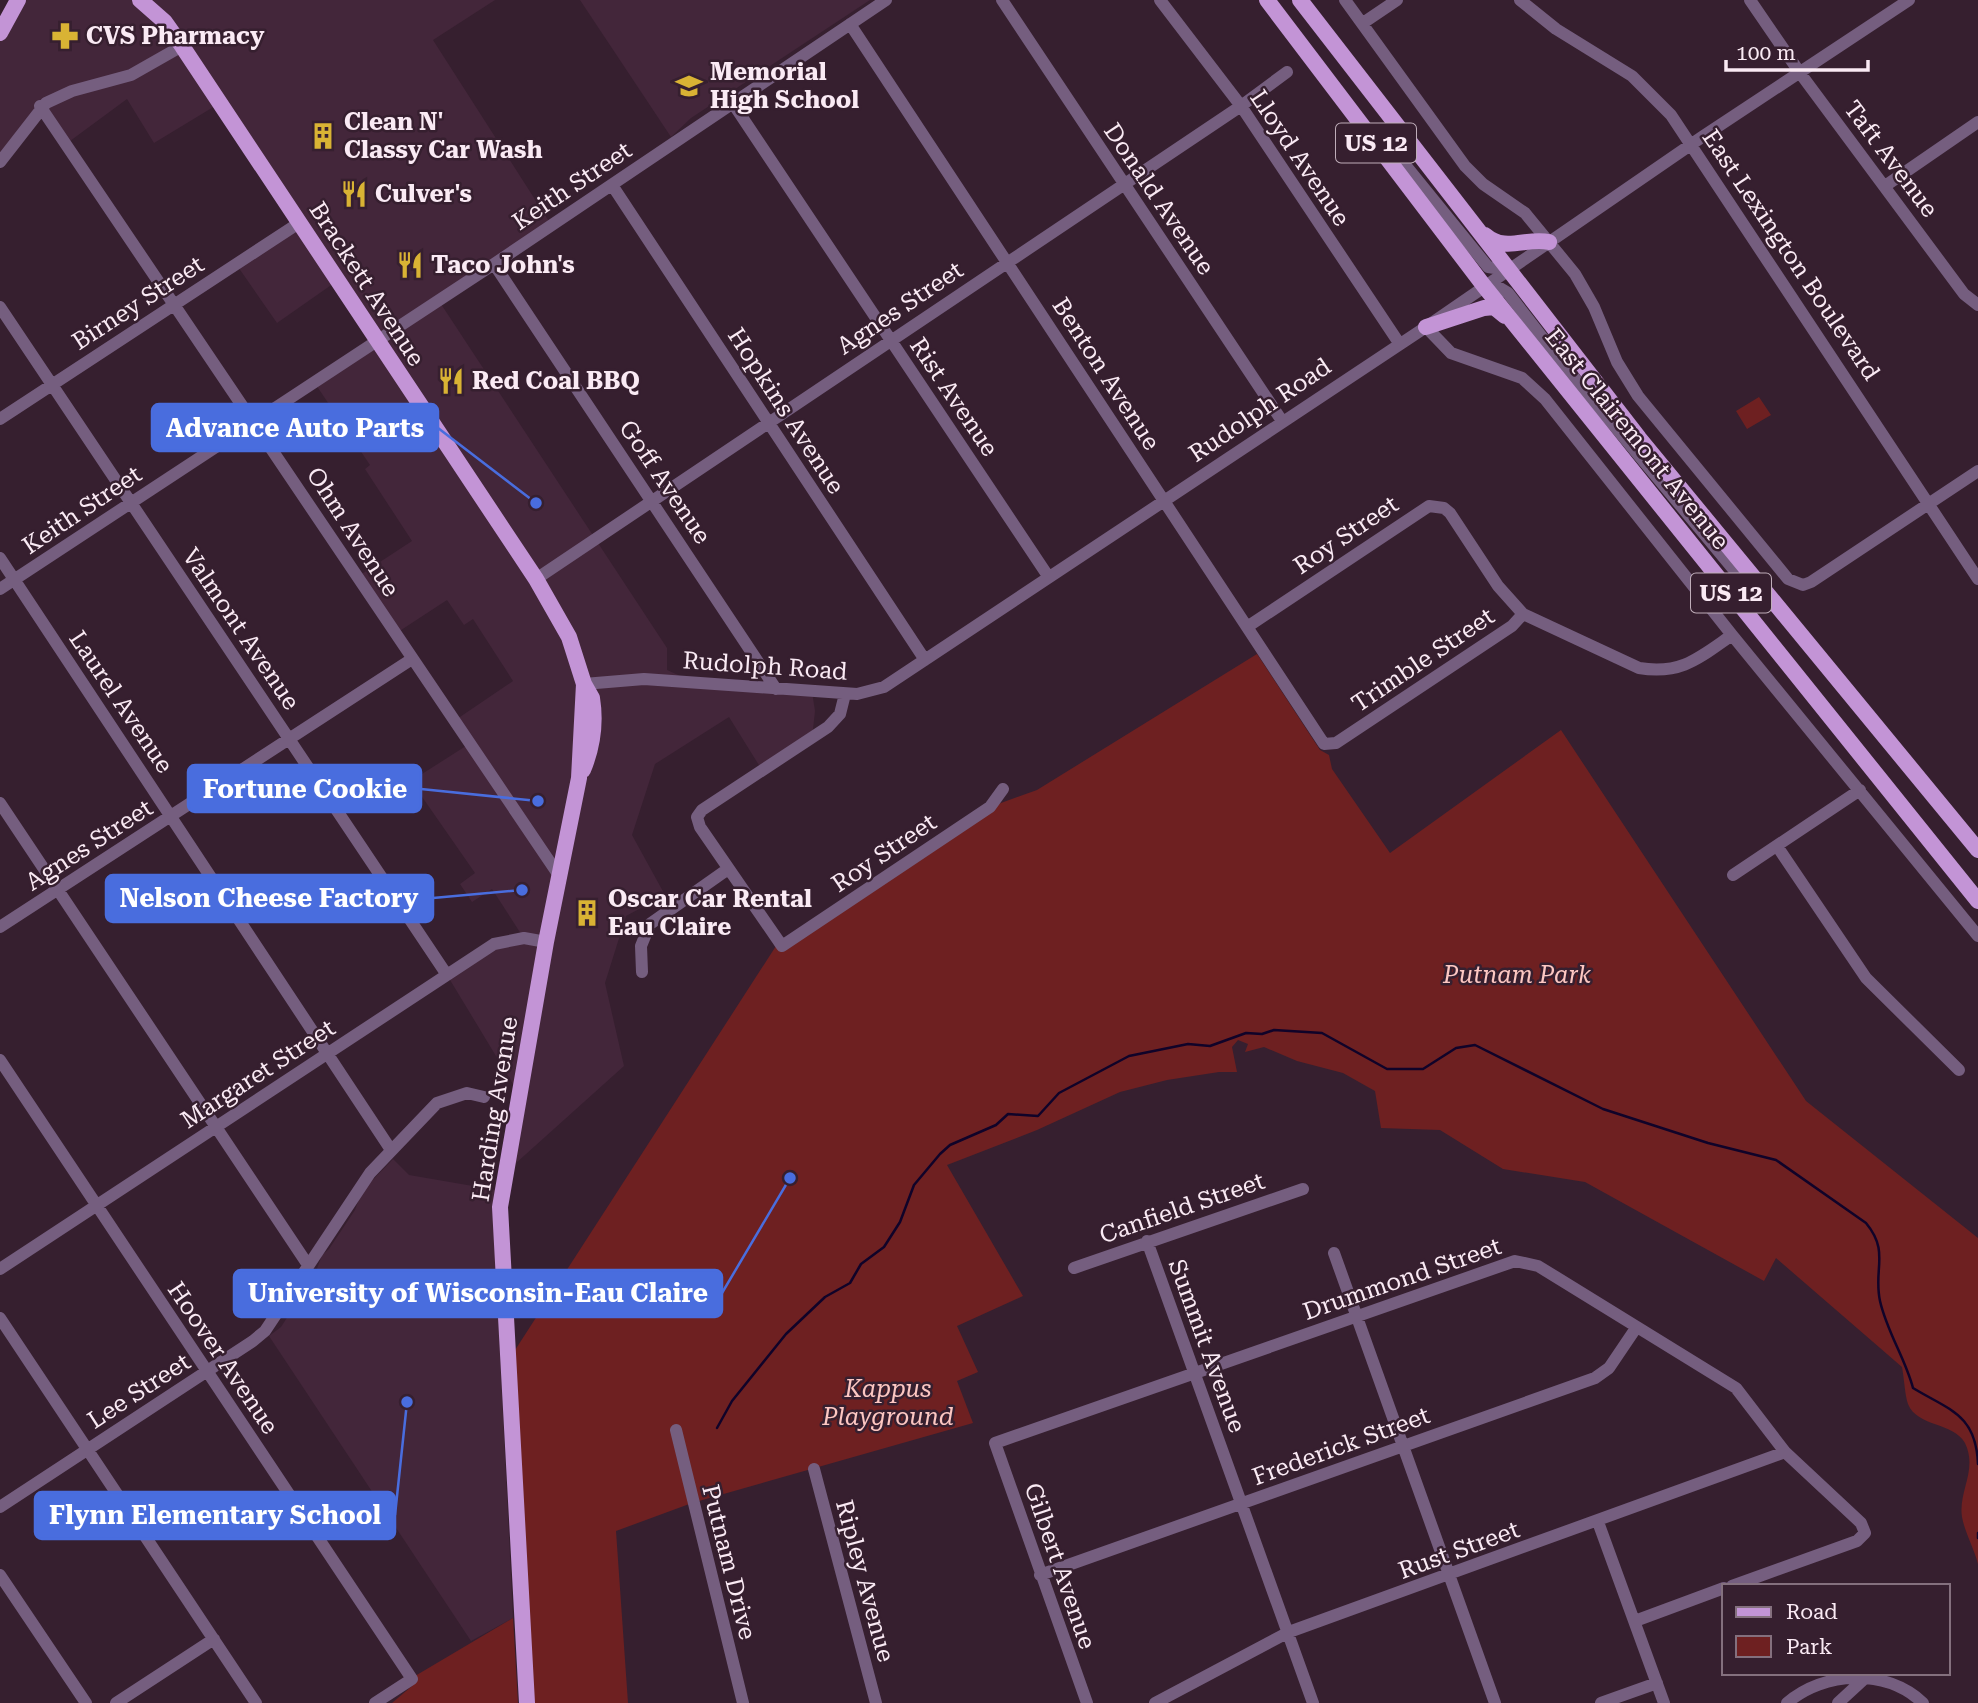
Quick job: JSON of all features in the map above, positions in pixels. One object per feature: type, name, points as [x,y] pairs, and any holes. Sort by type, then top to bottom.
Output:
[{"type":"main road","points":[[0,33],[18,0]]},
{"type":"main road","name":"Brackett Avenue","points":[[140,0],[165,22],[182,46],[536,579],[569,637],[584,684]]},
{"type":"main road","name":"Brackett Avenue","points":[[158,0],[165,22]]},
{"type":"main road","name":"East Clairemont Avenue","points":[[1267,0],[1485,286],[1978,901]]},
{"type":"main road","points":[[1287,0],[1323,46],[1356,73]]},
{"type":"main road","name":"East Clairemont Avenue","points":[[1300,0],[1508,270],[1773,601],[1978,850]]},
{"type":"main road","points":[[1475,227],[1503,245],[1533,240],[1549,242]]},
{"type":"main road","points":[[1426,327],[1461,313],[1494,307],[1517,326]]},
{"type":"main road","name":"Harding Avenue","points":[[527,1703],[500,1207],[546,942],[579,778],[584,684]]},
{"type":"street","name":"Keith Street","points":[[0,589],[494,264],[886,0]]},
{"type":"street","name":"Donald Avenue","points":[[1002,0],[1282,421]]},
{"type":"street","name":"Lloyd Avenue","points":[[1160,0],[1241,106],[1399,343]]},
{"type":"street","points":[[1345,0],[1406,89],[1465,166],[1483,184],[1525,213],[1549,242],[1585,290],[1617,362],[1638,396],[1782,572],[1803,584],[1978,471]]},
{"type":"street","points":[[1363,23],[1396,0]]},
{"type":"street","name":"East Lexington Boulevard","points":[[1521,0],[1556,29],[1632,76],[1659,101],[1692,144],[1978,579]]},
{"type":"street","name":"Taft Avenue","points":[[1750,0],[1800,73],[1964,294],[1978,305]]},
{"type":"street","name":"Rudolph Road","points":[[584,684],[644,679],[845,694],[866,693],[884,687],[1426,327],[1692,144],[1909,0]]},
{"type":"street","name":"Benton Avenue","points":[[850,23],[1327,746]]},
{"type":"street","points":[[0,162],[40,106],[72,91],[131,75],[182,46]]},
{"type":"street","name":"Agnes Street","points":[[536,579],[1241,106],[1287,72]]},
{"type":"street","name":"Rist Avenue","points":[[732,102],[1048,576]]},
{"type":"street","name":"Ohm Avenue","points":[[40,106],[176,303],[559,877]]},
{"type":"street","points":[[1359,121],[1402,161],[1488,267],[1508,270]]},
{"type":"street","points":[[1885,186],[1978,121]]},
{"type":"street","name":"Hopkins Avenue","points":[[612,185],[925,660]]},
{"type":"street","name":"Birney Street","points":[[0,419],[299,223]]},
{"type":"street","name":"Goff Avenue","points":[[494,264],[776,689]]},
{"type":"street","points":[[1485,286],[1498,287],[1508,293],[1562,363],[1739,576],[1773,601]]},
{"type":"street","name":"Valmont Avenue","points":[[0,307],[447,975]]},
{"type":"street","points":[[1426,327],[1451,353],[1511,373],[1536,389],[1732,635],[1978,936]]},
{"type":"street","name":"Roy Street","points":[[1247,627],[1422,509],[1436,506],[1450,513],[1497,586],[1523,614]]},
{"type":"street","name":"Laurel Avenue","points":[[0,558],[391,1150]]},
{"type":"street","name":"Trimble Street","points":[[1327,746],[1335,744],[1500,634],[1523,614],[1639,668],[1651,670],[1670,670],[1685,666],[1732,635]]},
{"type":"street","name":"Agnes Street","points":[[0,927],[412,659]]},
{"type":"street","points":[[642,972],[641,946],[650,924],[728,869],[697,817],[702,810],[828,727],[840,714],[845,694]]},
{"type":"street","name":"Roy Street","points":[[728,869],[782,946],[990,807],[1003,789]]},
{"type":"street","points":[[1733,875],[1860,790]]},
{"type":"street","points":[[0,803],[308,1265]]},
{"type":"street","points":[[1777,846],[1866,978],[1959,1070]]},
{"type":"street","name":"Margaret Street","points":[[0,1269],[494,944],[508,939],[546,942]]},
{"type":"street","name":"Hoover Avenue","points":[[0,1060],[412,1679],[375,1703]]},
{"type":"street","name":"Lee Street","points":[[0,1507],[265,1331],[353,1193],[391,1150],[437,1103],[467,1093],[484,1097]]},
{"type":"street","name":"Canfield Street","points":[[1074,1268],[1303,1189]]},
{"type":"street","name":"Summit Avenue","points":[[1147,1241],[1313,1703]]},
{"type":"street","points":[[1334,1253],[1495,1703]]},
{"type":"street","name":"Drummond Street","points":[[995,1443],[1515,1261],[1538,1266],[1736,1388],[1785,1452],[1861,1523],[1865,1533],[1857,1541],[1738,1584]]},
{"type":"street","points":[[0,1318],[256,1703]]},
{"type":"street","name":"Frederick Street","points":[[1040,1575],[1595,1378],[1609,1368],[1636,1328]]},
{"type":"street","name":"Putnam Drive","points":[[676,1430],[743,1703]]},
{"type":"street","name":"Gilbert Avenue","points":[[995,1443],[1087,1703]]},
{"type":"street","name":"Rust Street","points":[[1155,1703],[1289,1632],[1785,1452]]},
{"type":"street","name":"Ripley Avenue","points":[[814,1469],[876,1703]]},
{"type":"street","points":[[1598,1522],[1664,1703]]},
{"type":"street","points":[[0,1575],[86,1703]]},
{"type":"street","points":[[1635,1621],[1722,1589]]},
{"type":"street","points":[[116,1703],[214,1639]]},
{"type":"street","points":[[1787,1703],[1804,1689],[1830,1679],[1864,1679],[1895,1685],[1923,1703]]},
{"type":"street","points":[[1838,1703],[1864,1679]]},
{"type":"street","points":[[1601,1703],[1657,1683]]},
{"type":"shaded area","points":[[18,0],[495,0],[433,40],[552,226],[439,301],[667,648],[667,670],[696,683],[812,692],[815,711],[812,738],[762,770],[729,717],[655,764],[632,835],[665,895],[626,916],[605,983],[624,1066],[506,1172],[519,1094],[447,975],[494,944],[523,937],[492,889],[472,902],[460,884],[475,873],[411,781],[469,744],[454,721],[513,681],[473,619],[464,625],[447,600],[395,634],[357,577],[412,541],[365,469],[370,465],[314,382],[376,341],[337,281],[277,323],[236,264],[299,223],[220,103],[154,143],[127,99],[66,144],[41,107],[0,162],[0,32]]},
{"type":"shaded area","name":"Memorial High School","points":[[580,0],[870,0],[691,118],[671,137]]},
{"type":"shaded area","points":[[393,1159],[409,1175],[496,1190],[494,1232],[513,1618],[471,1641],[269,1336],[281,1327],[315,1274],[322,1255],[355,1210],[362,1191]]},
{"type":"green space","points":[[1759,397],[1771,415],[1747,429],[1736,411]]},
{"type":"green space","name":"Putnam Park","points":[[1257,654],[1320,750],[1329,755],[1332,769],[1390,853],[1561,730],[1806,1101],[1978,1238],[1978,1564],[1962,1517],[1969,1471],[1965,1443],[1952,1431],[1919,1417],[1908,1404],[1902,1367],[1776,1258],[1764,1281],[1585,1182],[1503,1169],[1440,1130],[1381,1128],[1375,1091],[1343,1073],[1297,1061],[1264,1047],[1245,1052],[1248,1044],[1238,1040],[1232,1047],[1237,1072],[1167,1080],[1120,1092],[1037,1130],[947,1165],[1023,1296],[957,1326],[978,1372],[957,1381],[973,1423],[692,1503],[616,1531],[628,1703],[527,1703],[508,1361],[776,946],[990,807],[1037,790]]},
{"type":"green space","points":[[513,1618],[518,1703],[392,1703],[412,1686],[415,1676]]},
{"type":"waterway","points":[[717,1428],[732,1401],[786,1334],[825,1297],[850,1283],[861,1264],[884,1247],[900,1222],[914,1185],[950,1145],[996,1125],[1008,1114],[1038,1116],[1059,1093],[1129,1056],[1188,1044],[1210,1046],[1246,1033],[1262,1034],[1274,1030],[1322,1033],[1387,1069],[1423,1069],[1456,1048],[1475,1045],[1603,1109],[1708,1143],[1776,1160],[1866,1223],[1873,1233],[1879,1252],[1880,1301],[1913,1388],[1958,1415],[1966,1424],[1976,1447],[1978,1464]]},
{"type":"waterway","points":[[1978,1533],[1978,1538]]},
{"type":"place","name":"CVS Pharmacy","points":[[65,36]]},
{"type":"place","name":"Memorial High School","points":[[689,86]]},
{"type":"place","name":"Clean N' Classy Car Wash","points":[[323,136]]},
{"type":"place","name":"Culver's","points":[[354,194]]},
{"type":"place","name":"Taco John's","points":[[410,265]]},
{"type":"place","name":"Red Coal BBQ","points":[[451,381]]},
{"type":"place","name":"Advance Auto Parts","points":[[536,503]]},
{"type":"place","name":"Fortune Cookie","points":[[538,801]]},
{"type":"place","name":"Nelson Cheese Factory","points":[[522,890]]},
{"type":"place","name":"Oscar Car Rental Eau Claire","points":[[587,913]]},
{"type":"place","name":"University of Wisconsin-Eau Claire","points":[[790,1178]]},
{"type":"place","name":"Flynn Elementary School","points":[[407,1402]]},
{"type":"park label","name":"Kappus Playground","points":[[888,1403]]}]
